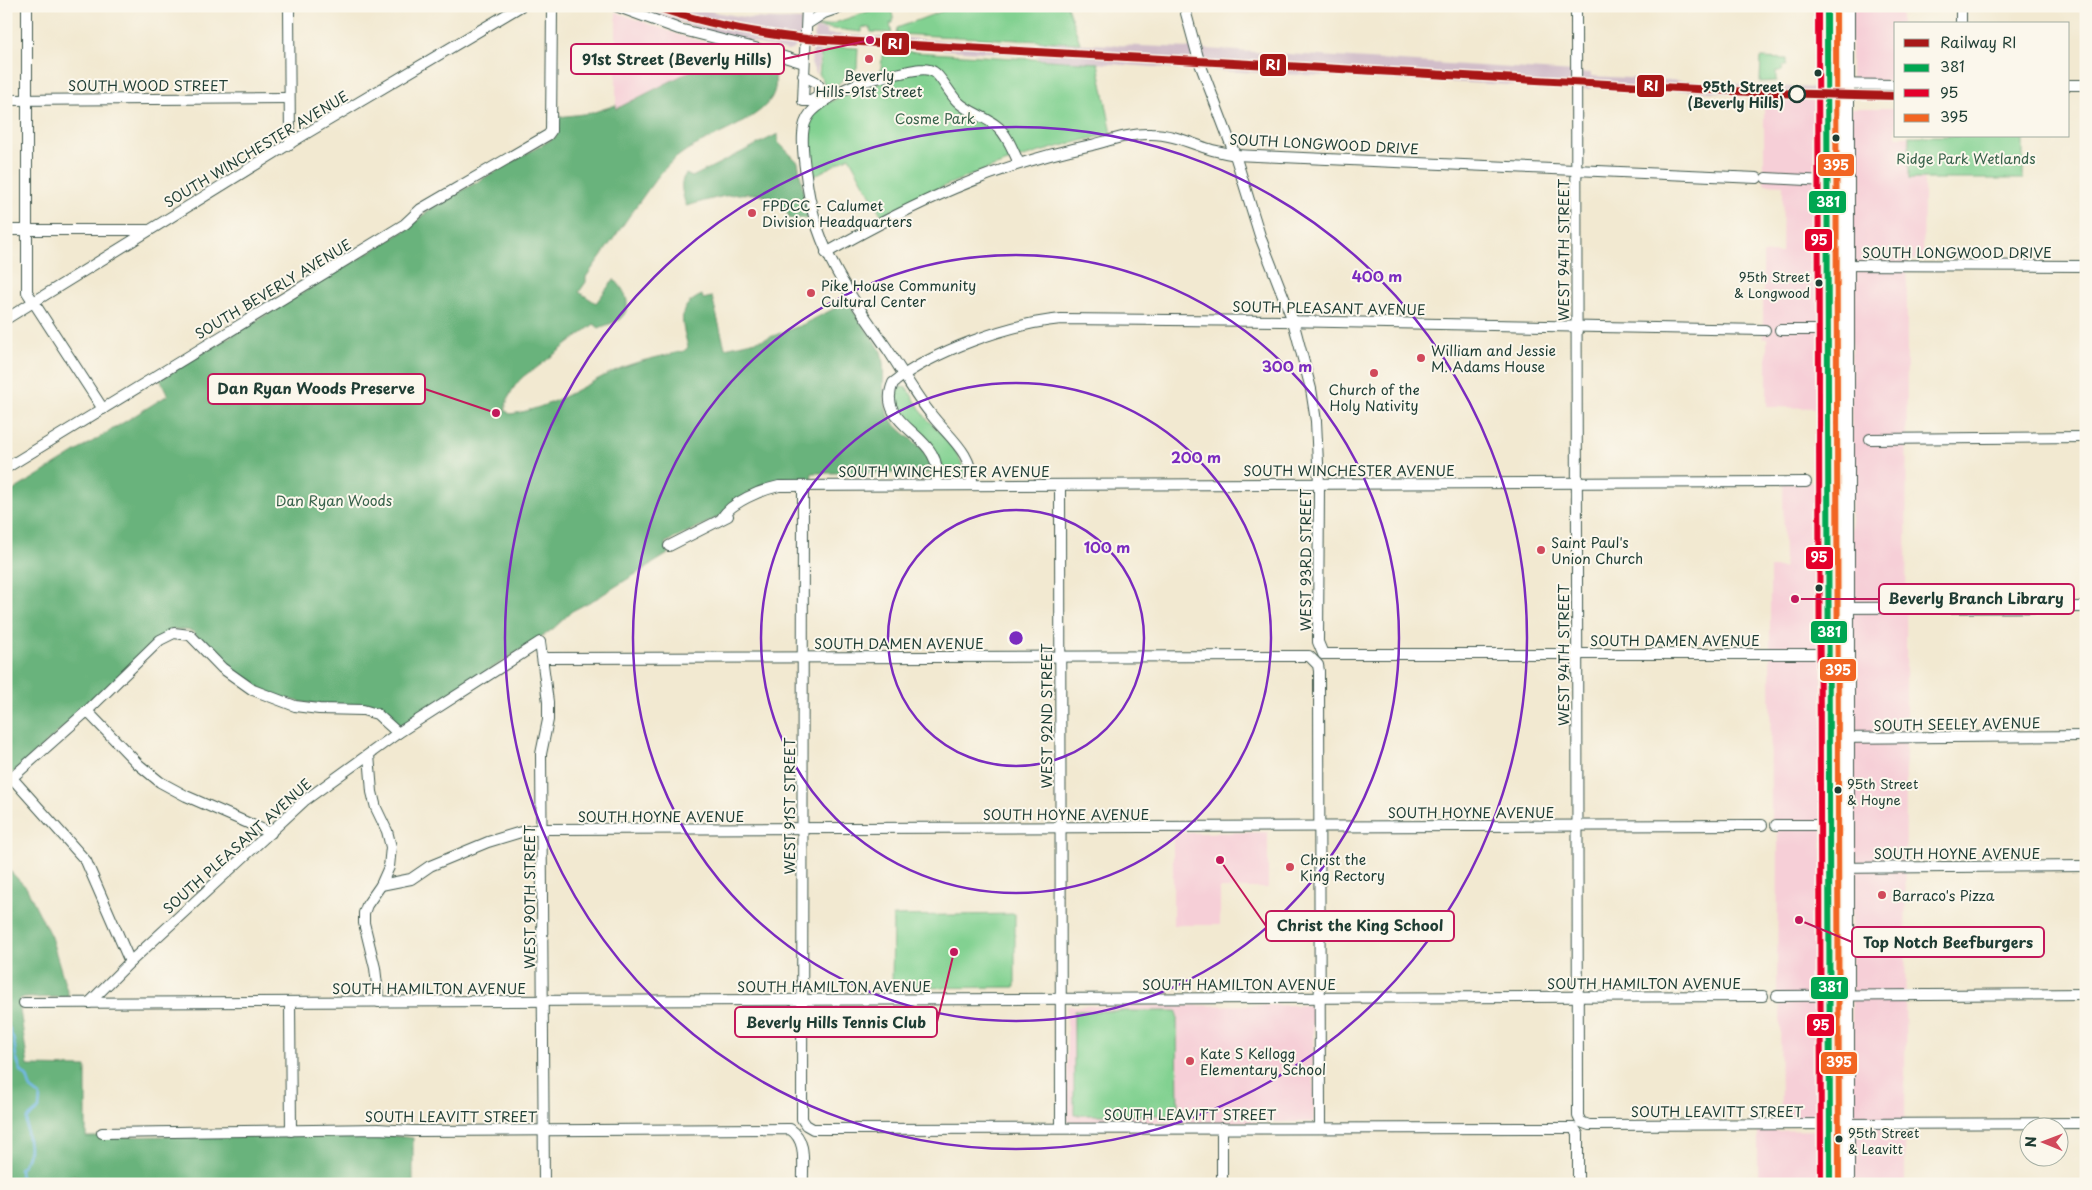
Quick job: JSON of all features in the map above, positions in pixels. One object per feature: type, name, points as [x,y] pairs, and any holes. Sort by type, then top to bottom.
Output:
[{"type":"main road","points":[[1827,6],[1828,995],[1830,1184]]},
{"type":"main road","points":[[1847,6],[1847,1184]]},
{"type":"street","points":[[27,6],[27,292],[103,409]]},
{"type":"street","points":[[289,6],[290,144]]},
{"type":"street","name":"SOUTH WINCHESTER AVENUE","points":[[6,318],[148,230],[521,6]]},
{"type":"street","name":"SOUTH BEVERLY AVENUE","points":[[6,468],[405,224],[421,209],[548,135],[551,132],[552,6]]},
{"type":"street","points":[[616,6],[684,31],[755,48],[804,63]]},
{"type":"street","points":[[803,75],[816,82],[820,92],[816,99],[803,101],[803,75],[807,6]]},
{"type":"street","points":[[807,24],[824,13],[844,6]]},
{"type":"street","name":"WEST 93RD STREET","points":[[1184,6],[1199,61],[1235,155],[1261,239],[1293,321],[1311,389],[1316,421],[1319,484],[1320,1128]]},
{"type":"street","name":"WEST 94TH STREET","points":[[1576,6],[1577,997],[1578,1116],[1581,1127],[1578,1184]]},
{"type":"street","points":[[1961,6],[1961,22]]},
{"type":"street","points":[[972,485],[973,475],[960,446],[930,413],[847,291],[826,253],[812,211],[803,145],[806,117],[813,109],[856,82],[928,69],[934,72],[948,92],[964,108],[1003,132],[1019,163]]},
{"type":"street","points":[[1826,84],[1894,85]]},
{"type":"street","points":[[2070,85],[2086,85]]},
{"type":"street","name":"SOUTH WOOD STREET","points":[[6,100],[289,98]]},
{"type":"street","name":"SOUTH LONGWOOD DRIVE","points":[[826,253],[933,196],[1019,163],[1066,150],[1150,134],[1171,136],[1235,155],[1847,182]]},
{"type":"street","points":[[6,230],[148,230]]},
{"type":"street","name":"SOUTH LONGWOOD DRIVE","points":[[1827,265],[2086,266]]},
{"type":"street","name":"SOUTH PLEASANT AVENUE","points":[[904,375],[955,348],[1000,331],[1043,320],[1061,318],[1765,330]]},
{"type":"street","points":[[1780,330],[1848,330]]},
{"type":"street","points":[[904,375],[892,383],[890,388],[889,397],[892,409],[900,422],[926,444],[933,455],[937,466],[937,485]]},
{"type":"street","points":[[1870,439],[2086,437]]},
{"type":"street","name":"SOUTH WINCHESTER AVENUE","points":[[803,486],[1806,482]]},
{"type":"street","name":"WEST 92ND STREET","points":[[1060,485],[1061,1128]]},
{"type":"street","points":[[669,546],[722,518],[730,516],[749,499],[767,489],[779,486],[803,486]]},
{"type":"street","name":"WEST 91ST STREET","points":[[803,486],[802,1119],[806,1125]]},
{"type":"street","points":[[1829,608],[2086,607]]},
{"type":"street","points":[[130,962],[86,861],[9,780],[87,711],[160,640],[174,634],[190,635],[222,668],[253,690],[295,706],[319,709],[363,710],[377,714],[398,733]]},
{"type":"street","name":"SOUTH PLEASANT AVENUE","points":[[89,1003],[130,962],[304,801],[398,733],[540,642]]},
{"type":"street","name":"WEST 90TH STREET","points":[[540,642],[548,702],[548,720],[542,754],[544,1184]]},
{"type":"street","name":"SOUTH DAMEN AVENUE","points":[[543,658],[1847,654]]},
{"type":"street","points":[[87,711],[138,764],[160,782],[186,796],[271,833]]},
{"type":"street","name":"SOUTH SEELEY AVENUE","points":[[1829,738],[2086,736]]},
{"type":"street","points":[[369,755],[372,792],[376,808],[387,830],[390,847],[389,867],[381,885],[366,905],[364,923],[375,968],[379,1002]]},
{"type":"street","name":"SOUTH HOYNE AVENUE","points":[[381,885],[411,879],[430,866],[488,842],[521,832],[542,830],[803,830],[1319,825],[1762,825]]},
{"type":"street","points":[[1776,825],[1846,825]]},
{"type":"street","name":"SOUTH HOYNE AVENUE","points":[[1828,868],[2086,866]]},
{"type":"street","points":[[1777,996],[2086,994]]},
{"type":"street","name":"SOUTH HAMILTON AVENUE","points":[[24,1003],[1763,996]]},
{"type":"street","points":[[290,1002],[291,1131]]},
{"type":"street","name":"SOUTH LEAVITT STREET","points":[[806,1125],[814,1129],[1581,1127],[2086,1123]]},
{"type":"street","points":[[1222,1128],[1222,1184]]},
{"type":"street","name":"SOUTH LEAVITT STREET","points":[[102,1133],[790,1129],[798,1134],[802,1144],[802,1184]]},
{"type":"shaded area","points":[[630,6],[691,6],[749,18],[802,20],[801,37],[794,49],[788,51],[706,31]]},
{"type":"shaded area","points":[[1851,6],[1901,6],[1901,22],[1894,22],[1894,81],[1851,82]]},
{"type":"shaded area","points":[[616,12],[685,37],[735,48],[616,110]]},
{"type":"shaded area","points":[[815,28],[826,30],[827,34],[1039,45],[1040,42],[1190,48],[1591,73],[1591,76],[1814,88],[1815,84],[1822,85],[1822,101],[1815,101],[1815,97],[1591,86],[1590,89],[1198,70],[1038,59],[1038,55],[838,44],[820,51],[817,75],[811,64]]},
{"type":"shaded area","points":[[1764,98],[1822,101],[1822,408],[1767,407],[1767,338],[1763,338],[1763,253],[1782,253],[1783,185],[1764,184]]},
{"type":"shaded area","points":[[1851,108],[1894,108],[1894,138],[1925,138],[1923,260],[1907,260],[1905,1184],[1852,1184]]},
{"type":"shaded area","points":[[1783,482],[1822,482],[1823,1119],[1781,1119],[1780,1009],[1777,996],[1778,839],[1776,825],[1771,818],[1770,568],[1784,568]]},
{"type":"shaded area","points":[[1268,832],[1268,888],[1220,888],[1220,925],[1173,925],[1173,833]]},
{"type":"shaded area","name":"Kate S Kellogg Elementary School","points":[[1313,1005],[1314,1122],[1067,1123],[1067,1006]]},
{"type":"shaded area","points":[[1823,1130],[1823,1184],[1758,1184],[1758,1131]]},
{"type":"green space","points":[[884,6],[890,6],[893,17],[893,23],[890,23],[892,33],[871,32],[870,28],[862,27],[862,32],[815,27],[829,25]]},
{"type":"green space","points":[[956,6],[1067,6],[1080,43],[896,34],[897,28]]},
{"type":"green space","points":[[838,47],[858,48],[857,68],[819,100],[825,89],[823,80],[819,76],[821,54]]},
{"type":"green space","name":"Dan Ryan Woods","points":[[732,50],[748,54],[764,62],[770,68],[776,83],[769,102],[748,119],[684,152],[662,172],[586,277],[586,282],[579,292],[596,303],[614,279],[626,297],[627,308],[625,313],[616,321],[599,328],[594,324],[524,376],[512,391],[505,410],[510,414],[539,407],[628,365],[684,351],[688,347],[683,323],[684,310],[693,300],[702,295],[703,299],[712,297],[725,348],[765,339],[804,324],[847,302],[880,349],[886,410],[895,425],[922,449],[927,456],[931,464],[931,473],[812,473],[811,481],[780,482],[715,519],[665,543],[668,554],[597,598],[572,611],[553,629],[404,725],[400,725],[377,708],[306,703],[283,698],[258,688],[233,673],[192,631],[173,629],[6,779],[6,495],[168,395],[160,379],[406,230],[430,209],[554,138],[557,134],[558,117],[591,113],[616,105],[616,109]]},
{"type":"green space","name":"Cosme Park","points":[[896,51],[1098,63],[1112,134],[1052,148],[965,177],[882,216],[849,157],[812,177],[807,142],[808,128],[813,114],[829,102],[880,83],[883,54],[895,55]]},
{"type":"green space","points":[[1761,58],[1786,59],[1786,66],[1783,66],[1782,71],[1776,71],[1776,81],[1760,82]]},
{"type":"green space","points":[[778,134],[778,142],[798,162],[808,218],[790,219],[783,207],[772,199],[761,195],[736,194],[686,206],[682,181],[686,174],[692,177]]},
{"type":"green space","name":"Ridge Park Wetlands","points":[[1909,138],[2023,138],[2023,179],[1909,179]]},
{"type":"green space","points":[[901,387],[907,388],[926,418],[947,439],[967,474],[965,478],[942,478],[930,456],[906,425],[900,414],[896,403],[895,391]]},
{"type":"green space","points":[[6,867],[26,887],[51,937],[69,997],[20,998],[28,1066],[86,1067],[86,1137],[378,1134],[413,1138],[413,1184],[86,1184],[82,1177],[73,1175],[66,1178],[66,1184],[6,1184]]},
{"type":"green space","points":[[1015,914],[1015,987],[892,988],[893,916]]},
{"type":"green space","points":[[1074,1011],[1177,1011],[1178,1115],[1074,1115]]},
{"type":"waterway","points":[[6,1021],[14,1041],[16,1057],[21,1071],[27,1077],[31,1089],[40,1096],[39,1109],[27,1119],[29,1150],[28,1156],[20,1168],[21,1184]]},
{"type":"rail line","name":"RI","points":[[654,6],[729,27],[807,39],[1768,93],[1894,96]]},
{"type":"transit line","name":"95","points":[[1818,6],[1821,1184]]},
{"type":"transit line","name":"381","points":[[1827,6],[1830,1184]]},
{"type":"transit line","name":"395","points":[[1836,6],[1839,1184]]},
{"type":"place","name":"91st Street (Beverly Hills)","points":[[870,40]]},
{"type":"place","name":"Beverly Hills-91st Street","points":[[869,59]]},
{"type":"place","name":"95th Street (Beverly Hills)","points":[[1797,94]]},
{"type":"place","name":"FPDCC - Calumet Division Headquarters","points":[[752,213]]},
{"type":"place","name":"95th Street & Longwood","points":[[1819,283]]},
{"type":"place","name":"Pike House Community Cultural Center","points":[[811,293]]},
{"type":"place","name":"William and Jessie M. Adams House","points":[[1421,358]]},
{"type":"place","name":"Church of the Holy Nativity","points":[[1374,373]]},
{"type":"place","name":"Dan Ryan Woods Preserve","points":[[496,413]]},
{"type":"place","name":"Saint Paul's Union Church","points":[[1541,550]]},
{"type":"place","name":"Beverly Branch Library","points":[[1795,599]]},
{"type":"place","name":"95th Street & Hoyne","points":[[1838,790]]},
{"type":"place","name":"Christ the King School","points":[[1220,860]]},
{"type":"place","name":"Christ the King Rectory","points":[[1290,867]]},
{"type":"place","name":"Barraco's Pizza","points":[[1882,895]]},
{"type":"place","name":"Top Notch Beefburgers","points":[[1799,920]]},
{"type":"place","name":"Beverly Hills Tennis Club","points":[[954,952]]},
{"type":"place","name":"Kate S Kellogg Elementary School","points":[[1190,1061]]},
{"type":"place","name":"95th Street & Leavitt","points":[[1839,1139]]}]
